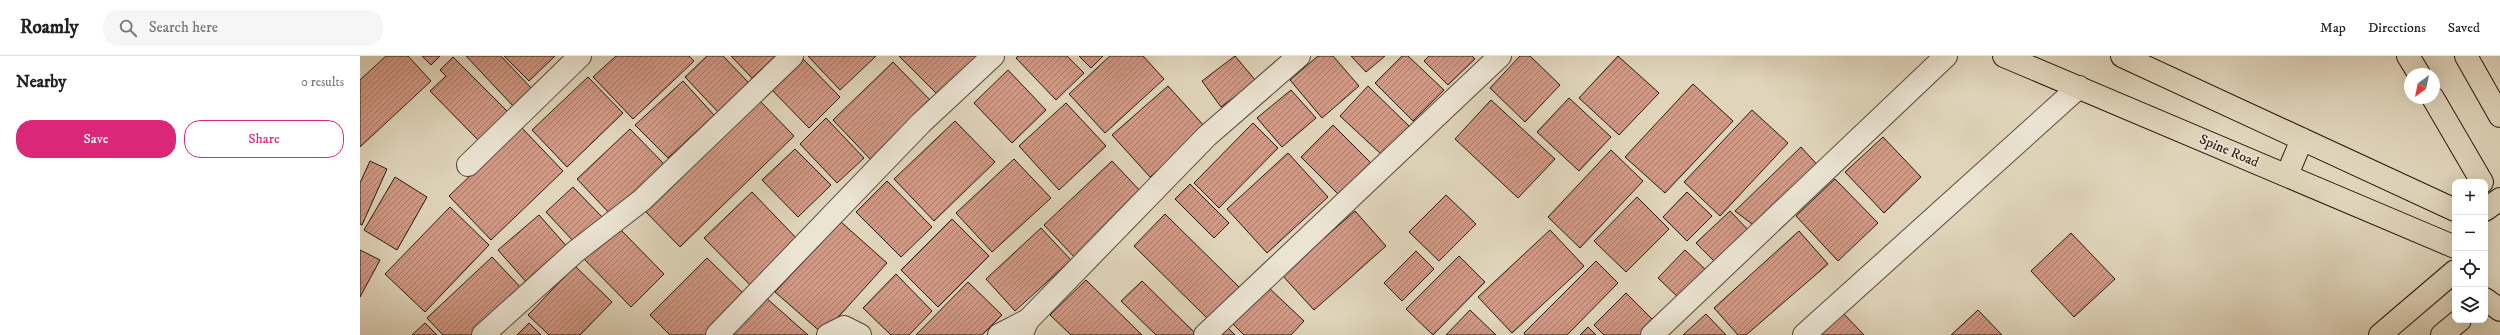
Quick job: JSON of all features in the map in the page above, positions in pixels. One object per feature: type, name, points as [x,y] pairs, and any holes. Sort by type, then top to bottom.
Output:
[{"type":"main road","name":"Spine Road","points":[[2004,56],[2452,246]]},
{"type":"main road","points":[[2122,56],[2452,209]]},
{"type":"main road","points":[[2408,56],[2415,68]]},
{"type":"main road","points":[[2466,56],[2500,116]]},
{"type":"main road","points":[[2436,104],[2480,179]]},
{"type":"main road","points":[[2286,175],[2302,139]]},
{"type":"main road","points":[[2380,335],[2452,274]]},
{"type":"main road","points":[[2488,301],[2500,310]]},
{"type":"main road","points":[[2442,335],[2456,323]]},
{"type":"street","points":[[468,165],[580,56]]},
{"type":"street","points":[[483,335],[574,252],[642,200],[792,56]]},
{"type":"street","points":[[717,335],[920,123],[993,56]]},
{"type":"street","points":[[1000,335],[1025,327],[1207,136],[1299,56]]},
{"type":"street","points":[[1205,335],[1500,56]]},
{"type":"street","points":[[1652,335],[1946,56]]},
{"type":"street","points":[[1804,335],[2079,87]]},
{"type":"street","points":[[828,335],[844,327],[860,335]]},
{"type":"building","points":[[386,56],[408,56],[431,81],[360,147],[360,80]]},
{"type":"building","points":[[422,56],[440,56],[431,65]]},
{"type":"building","points":[[466,56],[501,56],[534,91],[515,108]]},
{"type":"building","points":[[504,56],[555,56],[529,81]]},
{"type":"building","points":[[616,56],[689,56],[694,61],[633,119],[593,77]]},
{"type":"building","points":[[707,56],[723,56],[749,83],[718,112],[685,77]]},
{"type":"building","points":[[731,56],[776,56],[752,78]]},
{"type":"building","points":[[808,56],[876,56],[840,90]]},
{"type":"building","points":[[899,56],[982,56],[940,97]]},
{"type":"building","points":[[1018,56],[1067,56],[1084,73],[1056,100],[1016,58]]},
{"type":"building","points":[[1079,56],[1103,56],[1091,68]]},
{"type":"building","points":[[1110,56],[1143,56],[1164,79],[1105,133],[1069,94]]},
{"type":"building","points":[[1235,56],[1256,81],[1221,107],[1202,81]]},
{"type":"building","points":[[1318,56],[1333,56],[1359,86],[1322,118],[1290,80]]},
{"type":"building","points":[[1351,56],[1385,56],[1366,72]]},
{"type":"building","points":[[1402,56],[1408,56],[1444,90],[1413,121],[1375,83]]},
{"type":"building","points":[[1429,56],[1472,56],[1475,59],[1448,85],[1424,61]]},
{"type":"building","points":[[1520,56],[1530,56],[1560,85],[1525,122],[1490,88]]},
{"type":"building","points":[[1618,56],[1659,93],[1619,135],[1579,98]]},
{"type":"building","points":[[453,57],[508,112],[479,141],[430,91],[446,76],[440,70]]},
{"type":"building","points":[[801,57],[840,97],[809,128],[770,88]]},
{"type":"building","points":[[893,62],[933,103],[872,161],[833,120]]},
{"type":"building","points":[[1008,70],[1046,110],[1012,143],[974,103]]},
{"type":"building","points":[[588,77],[623,113],[567,167],[532,130]]},
{"type":"building","points":[[683,81],[714,115],[668,158],[635,125]]},
{"type":"building","points":[[1693,84],[1733,121],[1665,193],[1625,157]]},
{"type":"building","points":[[1168,86],[1206,128],[1150,177],[1112,135]]},
{"type":"building","points":[[1368,86],[1409,126],[1382,155],[1340,116]]},
{"type":"building","points":[[1291,90],[1316,118],[1282,147],[1257,118]]},
{"type":"building","points":[[1569,98],[1611,137],[1579,171],[1537,132]]},
{"type":"building","points":[[759,100],[794,136],[680,247],[645,211]]},
{"type":"building","points":[[1491,100],[1555,159],[1518,198],[1455,139]]},
{"type":"building","points":[[1066,103],[1106,146],[1059,190],[1019,146]]},
{"type":"building","points":[[1752,110],[1788,143],[1720,216],[1684,182]]},
{"type":"building","points":[[826,118],[864,158],[837,183],[800,144]]},
{"type":"building","points":[[955,121],[995,162],[934,221],[894,179]]},
{"type":"building","points":[[1253,123],[1278,148],[1219,208],[1194,183]]},
{"type":"building","points":[[1333,125],[1372,164],[1340,196],[1301,157]]},
{"type":"building","points":[[521,127],[563,171],[491,240],[449,196]]},
{"type":"building","points":[[630,129],[665,165],[612,216],[577,179]]},
{"type":"building","points":[[1883,137],[1921,177],[1884,213],[1845,172]]},
{"type":"building","points":[[1801,147],[1823,171],[1761,231],[1735,211]]},
{"type":"building","points":[[795,149],[831,185],[798,217],[762,180]]},
{"type":"building","points":[[1611,150],[1643,181],[1580,248],[1548,217]]},
{"type":"building","points":[[1288,153],[1328,197],[1267,253],[1227,209]]},
{"type":"building","points":[[1014,159],[1051,198],[992,252],[956,213]]},
{"type":"building","points":[[370,161],[387,169],[362,225],[360,224],[360,183]]},
{"type":"building","points":[[1112,161],[1144,195],[1076,259],[1044,225]]},
{"type":"building","points":[[395,177],[427,197],[397,250],[364,230]]},
{"type":"building","points":[[1835,179],[1878,223],[1838,261],[1796,216]]},
{"type":"building","points":[[887,181],[932,227],[901,257],[856,212]]},
{"type":"building","points":[[1190,184],[1229,223],[1214,238],[1175,199]]},
{"type":"building","points":[[573,187],[603,218],[576,244],[546,212]]},
{"type":"building","points":[[752,192],[802,244],[755,290],[704,238]]},
{"type":"building","points":[[1687,192],[1712,216],[1687,241],[1663,217]]},
{"type":"building","points":[[1446,195],[1476,224],[1439,261],[1409,232]]},
{"type":"building","points":[[1637,197],[1669,229],[1626,272],[1594,241]]},
{"type":"building","points":[[450,207],[489,245],[425,312],[385,274]]},
{"type":"building","points":[[1355,211],[1386,246],[1314,310],[1282,275]]},
{"type":"building","points":[[1730,211],[1752,234],[1719,266],[1696,243]]},
{"type":"building","points":[[1165,214],[1239,287],[1208,319],[1134,246]]},
{"type":"building","points":[[539,215],[569,249],[528,284],[498,250]]},
{"type":"building","points":[[952,219],[989,256],[938,307],[901,270]]},
{"type":"building","points":[[841,222],[887,263],[823,334],[775,292]]},
{"type":"building","points":[[618,227],[664,274],[631,307],[584,259]]},
{"type":"building","points":[[1041,228],[1071,260],[1015,311],[986,279]]},
{"type":"building","points":[[1550,230],[1584,266],[1512,333],[1478,297]]},
{"type":"building","points":[[1799,231],[1828,264],[1746,335],[1738,335],[1714,308]]},
{"type":"building","points":[[2071,233],[2115,279],[2074,317],[2031,271]]},
{"type":"building","points":[[360,250],[380,260],[360,297]]},
{"type":"building","points":[[1685,250],[1710,274],[1683,302],[1658,278]]},
{"type":"building","points":[[1416,251],[1434,269],[1402,301],[1384,283]]},
{"type":"building","points":[[1459,256],[1485,282],[1433,335],[1406,309]]},
{"type":"building","points":[[492,257],[523,290],[475,335],[443,335],[427,318]]},
{"type":"building","points":[[707,258],[746,296],[707,335],[670,335],[650,315]]},
{"type":"building","points":[[1596,261],[1618,283],[1567,335],[1525,335],[1524,333]]},
{"type":"building","points":[[575,266],[612,302],[580,335],[549,335],[528,315]]},
{"type":"building","points":[[896,274],[932,311],[909,335],[891,335],[863,308]]},
{"type":"building","points":[[1086,280],[1142,335],[1071,335],[1050,315]]},
{"type":"building","points":[[1142,281],[1196,334],[1195,335],[1156,335],[1121,301]]},
{"type":"building","points":[[968,282],[1002,315],[982,335],[916,335]]},
{"type":"building","points":[[1268,287],[1304,321],[1291,335],[1244,335],[1233,324]]},
{"type":"building","points":[[1626,293],[1654,321],[1640,335],[1604,335],[1594,325]]},
{"type":"building","points":[[764,296],[808,335],[733,335]]},
{"type":"building","points":[[1470,310],[1496,335],[1446,335]]},
{"type":"building","points":[[1978,310],[2002,335],[1951,335]]},
{"type":"building","points":[[1843,313],[1864,335],[1819,335]]},
{"type":"building","points":[[1706,314],[1726,335],[1683,335]]},
{"type":"building","points":[[425,323],[437,335],[412,335]]},
{"type":"building","points":[[529,323],[541,335],[517,335]]},
{"type":"building","points":[[1588,327],[1596,335],[1580,335]]},
{"type":"building","points":[[1228,328],[1235,335],[1220,335]]}]
